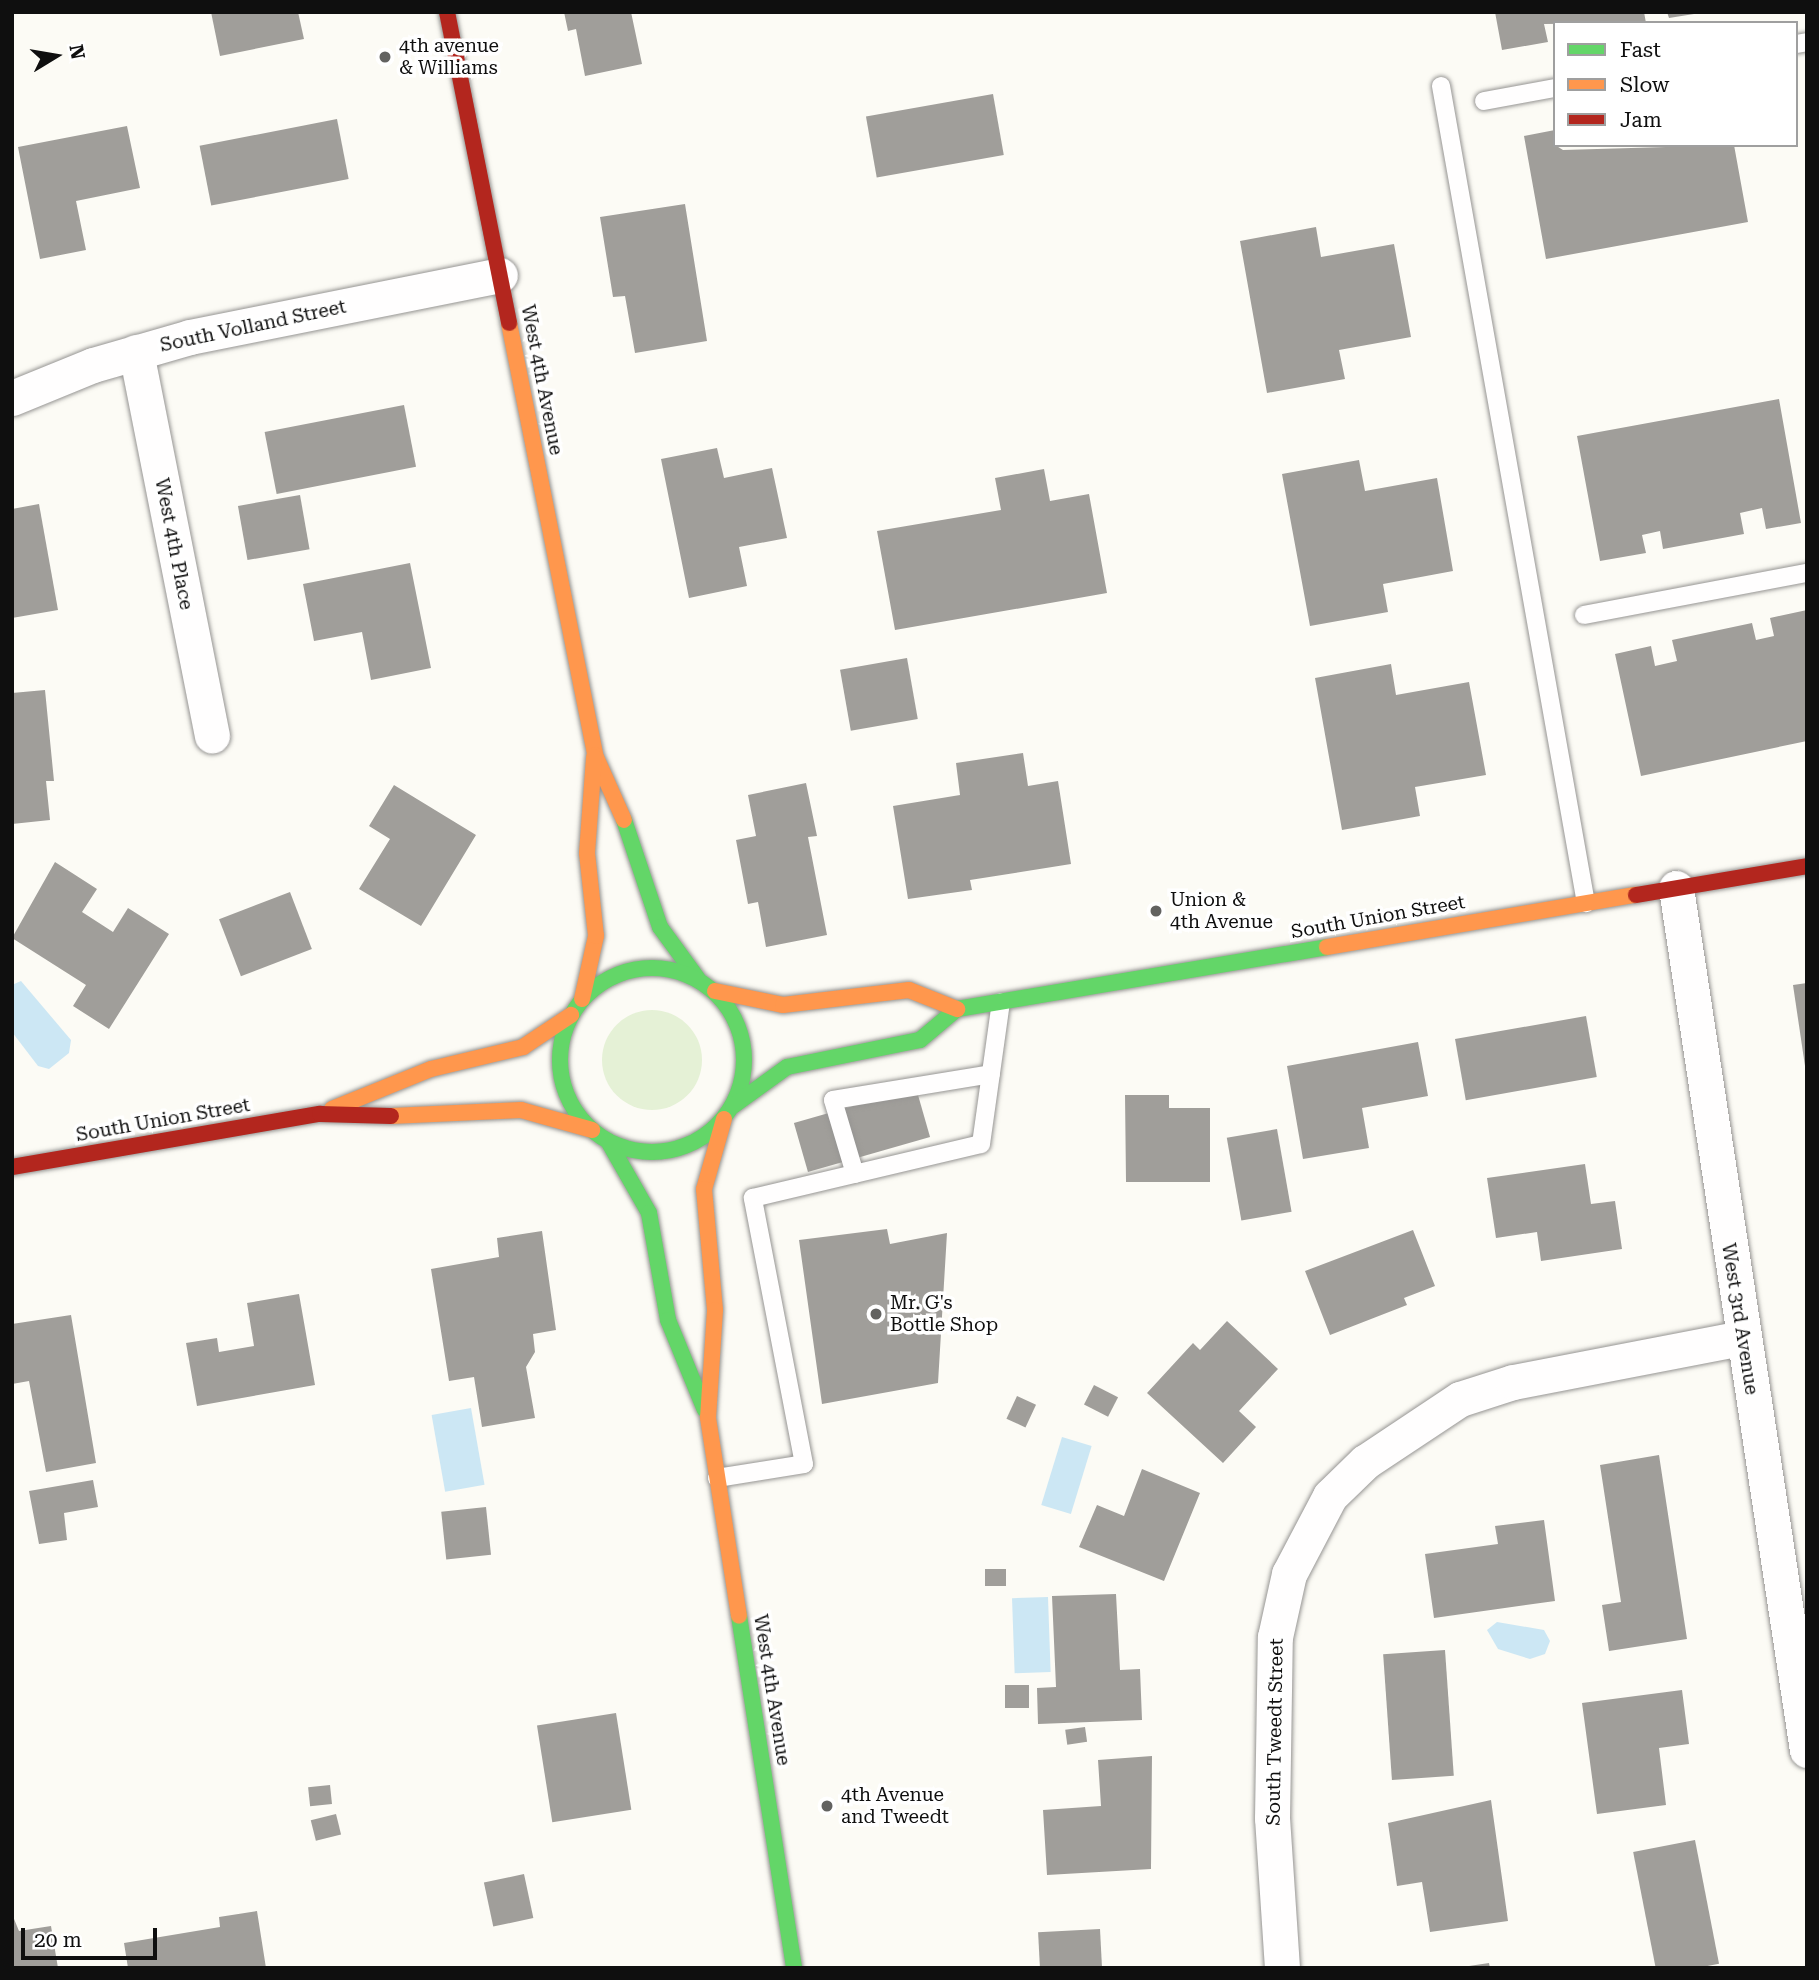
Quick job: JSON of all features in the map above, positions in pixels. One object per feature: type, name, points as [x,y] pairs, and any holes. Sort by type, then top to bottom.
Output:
[{"type":"main road","name":"West 4th Avenue","points":[[447,12],[595,755],[634,842],[660,927],[698,979]]},
{"type":"main road","name":"West 4th Avenue","points":[[582,999],[596,936],[587,853],[595,755]]},
{"type":"main road","name":"South Union Street","points":[[957,1009],[1807,866]]},
{"type":"main road","points":[[662,968],[698,979],[715,991],[783,1005],[909,990],[957,1009],[920,1040],[788,1067],[682,1148],[657,1153],[608,1141],[592,1130],[564,1088],[559,1064],[571,1015],[582,999],[625,971],[662,968]]},
{"type":"main road","points":[[715,991],[745,1052],[729,1112]]},
{"type":"main road","name":"South Union Street","points":[[320,1114],[430,1069],[523,1047],[571,1015]]},
{"type":"main road","name":"South Union Street","points":[[12,1167],[320,1114],[438,1118],[521,1110],[592,1130]]},
{"type":"main road","name":"West 4th Avenue","points":[[729,1112],[704,1189],[715,1310],[708,1418],[794,1968]]},
{"type":"main road","name":"West 4th Avenue","points":[[608,1141],[649,1213],[668,1320],[708,1418]]},
{"type":"street","name":"South Volland Street","points":[[12,398],[136,352],[500,275]]},
{"type":"street","name":"West 4th Place","points":[[136,352],[212,736]]},
{"type":"street","name":"West 3rd Avenue","points":[[1676,888],[1742,1338],[1796,1602],[1807,1750]]},
{"type":"street","name":"South Tweedt Street","points":[[1282,1968],[1272,1818],[1275,1637],[1289,1574],[1330,1496],[1374,1455],[1460,1399],[1513,1382],[1742,1338]]},
{"type":"lane","points":[[1441,86],[1586,904]]},
{"type":"lane","points":[[1484,101],[1553,88]]},
{"type":"lane","points":[[1584,615],[1807,573]]},
{"type":"lane","points":[[717,1478],[804,1464],[753,1198],[981,1143],[1000,1002]]},
{"type":"lane","points":[[855,1174],[833,1100],[991,1074]]},
{"type":"green space","points":[[652,1010],[671,1014],[688,1024],[698,1041],[702,1060],[698,1079],[688,1096],[671,1106],[652,1110],[633,1106],[616,1096],[606,1079],[602,1060],[606,1041],[616,1024],[633,1014]]},
{"type":"water","points":[[21,981],[71,1040],[69,1053],[49,1069],[38,1066],[12,1032],[12,985]]},
{"type":"water","points":[[471,1408],[485,1485],[445,1492],[432,1415]]},
{"type":"water","points":[[1062,1437],[1092,1446],[1071,1514],[1041,1505]]},
{"type":"water","points":[[1048,1597],[1051,1672],[1015,1673],[1012,1598]]},
{"type":"water","points":[[1497,1622],[1544,1630],[1550,1641],[1545,1654],[1530,1659],[1498,1649],[1487,1630]]},
{"type":"building","points":[[211,12],[298,12],[304,39],[220,56]]},
{"type":"building","points":[[564,12],[631,12],[642,64],[585,76],[576,29],[568,31]]},
{"type":"building","points":[[1495,12],[1644,12],[1646,21],[1553,21],[1553,24],[1544,24],[1548,42],[1502,50]]},
{"type":"building","points":[[1667,12],[1694,12],[1694,14],[1669,18]]},
{"type":"building","points":[[993,94],[1004,155],[877,177],[866,116]]},
{"type":"building","points":[[337,119],[349,179],[211,206],[200,146]]},
{"type":"building","points":[[127,126],[140,188],[76,201],[86,250],[40,259],[18,147]]},
{"type":"building","points":[[1553,130],[1553,147],[1563,150],[1734,147],[1748,222],[1546,259],[1524,136]]},
{"type":"building","points":[[685,204],[707,341],[635,353],[625,296],[613,297],[600,217]]},
{"type":"building","points":[[1316,227],[1321,257],[1394,244],[1411,337],[1339,350],[1345,379],[1267,393],[1240,241]]},
{"type":"building","points":[[1779,399],[1801,523],[1766,529],[1762,508],[1740,513],[1744,534],[1663,549],[1660,531],[1642,535],[1646,553],[1600,561],[1577,436]]},
{"type":"building","points":[[404,405],[416,467],[277,494],[265,432]]},
{"type":"building","points":[[717,448],[724,478],[772,468],[787,538],[739,547],[747,586],[689,598],[661,459]]},
{"type":"building","points":[[1359,460],[1365,491],[1437,478],[1453,571],[1383,584],[1388,612],[1310,626],[1282,474]]},
{"type":"building","points":[[1044,469],[1050,501],[1089,494],[1107,593],[895,630],[877,531],[1001,510],[995,478]]},
{"type":"building","points":[[300,495],[310,549],[248,560],[238,506]]},
{"type":"building","points":[[39,504],[58,610],[12,618],[12,509]]},
{"type":"building","points":[[410,563],[431,668],[371,680],[362,632],[314,641],[303,584]]},
{"type":"building","points":[[1807,610],[1807,741],[1641,776],[1615,654],[1651,646],[1655,666],[1677,661],[1672,640],[1752,623],[1756,640],[1774,636],[1770,618]]},
{"type":"building","points":[[907,658],[918,719],[851,731],[840,670]]},
{"type":"building","points":[[1391,664],[1396,695],[1469,682],[1486,775],[1415,787],[1420,816],[1342,830],[1315,678]]},
{"type":"building","points":[[45,690],[54,781],[46,781],[50,820],[12,824],[12,693]]},
{"type":"building","points":[[1023,753],[1028,786],[1058,781],[1071,864],[970,880],[972,890],[908,899],[893,806],[960,795],[956,763]]},
{"type":"building","points":[[806,783],[817,836],[808,837],[827,935],[766,947],[758,902],[748,904],[736,840],[756,836],[748,795]]},
{"type":"building","points":[[394,785],[476,835],[421,926],[359,889],[390,839],[369,826]]},
{"type":"building","points":[[55,862],[97,889],[82,912],[113,932],[128,908],[169,934],[109,1029],[73,1006],[86,985],[12,938]]},
{"type":"building","points":[[290,892],[312,949],[241,976],[219,919]]},
{"type":"building","points":[[1807,983],[1807,1065],[1805,1066],[1793,985]]},
{"type":"building","points":[[1586,1016],[1597,1077],[1466,1100],[1455,1039]]},
{"type":"building","points":[[1418,1042],[1428,1096],[1362,1108],[1369,1148],[1303,1159],[1287,1066]]},
{"type":"building","points":[[916,1088],[930,1137],[808,1172],[794,1123]]},
{"type":"building","points":[[1125,1095],[1169,1095],[1169,1108],[1210,1108],[1210,1182],[1126,1182]]},
{"type":"building","points":[[1277,1129],[1292,1212],[1241,1221],[1227,1138]]},
{"type":"building","points":[[1585,1164],[1591,1204],[1615,1201],[1622,1249],[1541,1261],[1537,1232],[1496,1238],[1487,1178]]},
{"type":"building","name":"Mr. G's Bottle Shop","points":[[887,1229],[890,1244],[947,1233],[938,1383],[822,1404],[799,1240]]},
{"type":"building","points":[[1413,1230],[1435,1286],[1404,1298],[1407,1305],[1330,1335],[1305,1271]]},
{"type":"building","points":[[542,1231],[556,1330],[533,1334],[535,1352],[526,1367],[535,1418],[482,1427],[474,1377],[449,1381],[431,1269],[499,1257],[497,1238]]},
{"type":"building","points":[[299,1294],[315,1385],[197,1406],[186,1343],[217,1338],[219,1352],[254,1346],[247,1303]]},
{"type":"building","points":[[71,1315],[96,1463],[46,1472],[29,1381],[12,1384],[12,1324]]},
{"type":"building","points":[[1227,1321],[1278,1369],[1239,1411],[1256,1427],[1223,1463],[1147,1393],[1193,1343],[1200,1350]]},
{"type":"building","points":[[1094,1385],[1118,1397],[1108,1417],[1084,1405]]},
{"type":"building","points":[[1017,1396],[1036,1405],[1025,1428],[1006,1419]]},
{"type":"building","points":[[1659,1455],[1687,1639],[1609,1651],[1602,1605],[1621,1602],[1600,1465]]},
{"type":"building","points":[[1142,1469],[1200,1493],[1164,1581],[1079,1547],[1097,1505],[1124,1516]]},
{"type":"building","points":[[93,1480],[98,1507],[64,1513],[67,1540],[39,1544],[29,1491]]},
{"type":"building","points":[[486,1507],[491,1555],[446,1559],[441,1512]]},
{"type":"building","points":[[1544,1520],[1555,1601],[1434,1618],[1425,1554],[1498,1544],[1495,1526]]},
{"type":"building","points":[[985,1569],[1006,1569],[1006,1586],[985,1586]]},
{"type":"building","points":[[1116,1594],[1120,1670],[1140,1669],[1142,1720],[1038,1724],[1037,1688],[1056,1687],[1052,1596]]},
{"type":"building","points":[[1445,1650],[1454,1776],[1392,1780],[1383,1654]]},
{"type":"building","points":[[1005,1685],[1029,1685],[1029,1708],[1005,1708]]},
{"type":"building","points":[[1682,1690],[1689,1744],[1659,1748],[1666,1805],[1597,1814],[1582,1703]]},
{"type":"building","points":[[616,1713],[631,1810],[552,1822],[537,1726]]},
{"type":"building","points":[[1085,1727],[1087,1742],[1067,1745],[1065,1730]]},
{"type":"building","points":[[1152,1756],[1151,1869],[1047,1875],[1043,1810],[1101,1806],[1098,1760]]},
{"type":"building","points":[[330,1785],[332,1804],[310,1806],[308,1787]]},
{"type":"building","points":[[1491,1800],[1508,1921],[1430,1932],[1422,1882],[1397,1886],[1388,1823]]},
{"type":"building","points":[[336,1814],[341,1834],[316,1841],[311,1820]]},
{"type":"building","points":[[1695,1840],[1719,1964],[1697,1968],[1656,1968],[1633,1852]]},
{"type":"building","points":[[524,1874],[533,1918],[493,1927],[484,1883]]},
{"type":"building","points":[[257,1911],[266,1968],[128,1968],[124,1943],[220,1927],[219,1917]]},
{"type":"building","points":[[12,1914],[19,1931],[51,1926],[58,1968],[12,1968]]},
{"type":"building","points":[[1100,1929],[1102,1968],[1040,1968],[1038,1932]]},
{"type":"building","points":[[1489,1963],[1490,1968],[1469,1968],[1469,1966]]},
{"type":"traffic: fast","points":[[624,820],[660,927],[698,979]]},
{"type":"traffic: fast","points":[[733,1106],[787,1067],[920,1040],[957,1009],[1327,947]]},
{"type":"traffic: fast","points":[[652,968],[687,975],[703,983],[717,995],[729,1009],[737,1025],[744,1060],[737,1095],[729,1111],[717,1125],[703,1137],[687,1145],[652,1152],[617,1145],[601,1137],[587,1125],[575,1111],[567,1095],[560,1060],[567,1025],[575,1009],[587,995],[601,983],[617,975],[652,968]]},
{"type":"traffic: fast","points":[[608,1141],[649,1213],[668,1320],[705,1410]]},
{"type":"traffic: fast","points":[[739,1616],[794,1968]]},
{"type":"traffic: slow","points":[[509,323],[595,755],[624,820]]},
{"type":"traffic: slow","points":[[582,999],[596,936],[587,853],[594,757]]},
{"type":"traffic: slow","points":[[1327,947],[1636,895]]},
{"type":"traffic: slow","points":[[715,991],[783,1005],[909,990],[957,1009]]},
{"type":"traffic: slow","points":[[332,1109],[431,1069],[523,1047],[571,1015]]},
{"type":"traffic: slow","points":[[391,1116],[521,1110],[592,1130]]},
{"type":"traffic: slow","points":[[724,1119],[704,1189],[715,1310],[708,1418],[739,1616]]},
{"type":"traffic: jam","points":[[447,12],[509,323]]},
{"type":"traffic: jam","points":[[1636,895],[1807,866]]},
{"type":"traffic: jam","points":[[12,1167],[320,1114],[391,1116]]},
{"type":"place","name":"4th avenue & Williams","points":[[385,57]]},
{"type":"place","name":"Union & 4th Avenue","points":[[1156,911]]},
{"type":"place","name":"Mr. G's Bottle Shop","points":[[876,1314]]},
{"type":"place","name":"4th Avenue and Tweedt","points":[[827,1806]]}]
